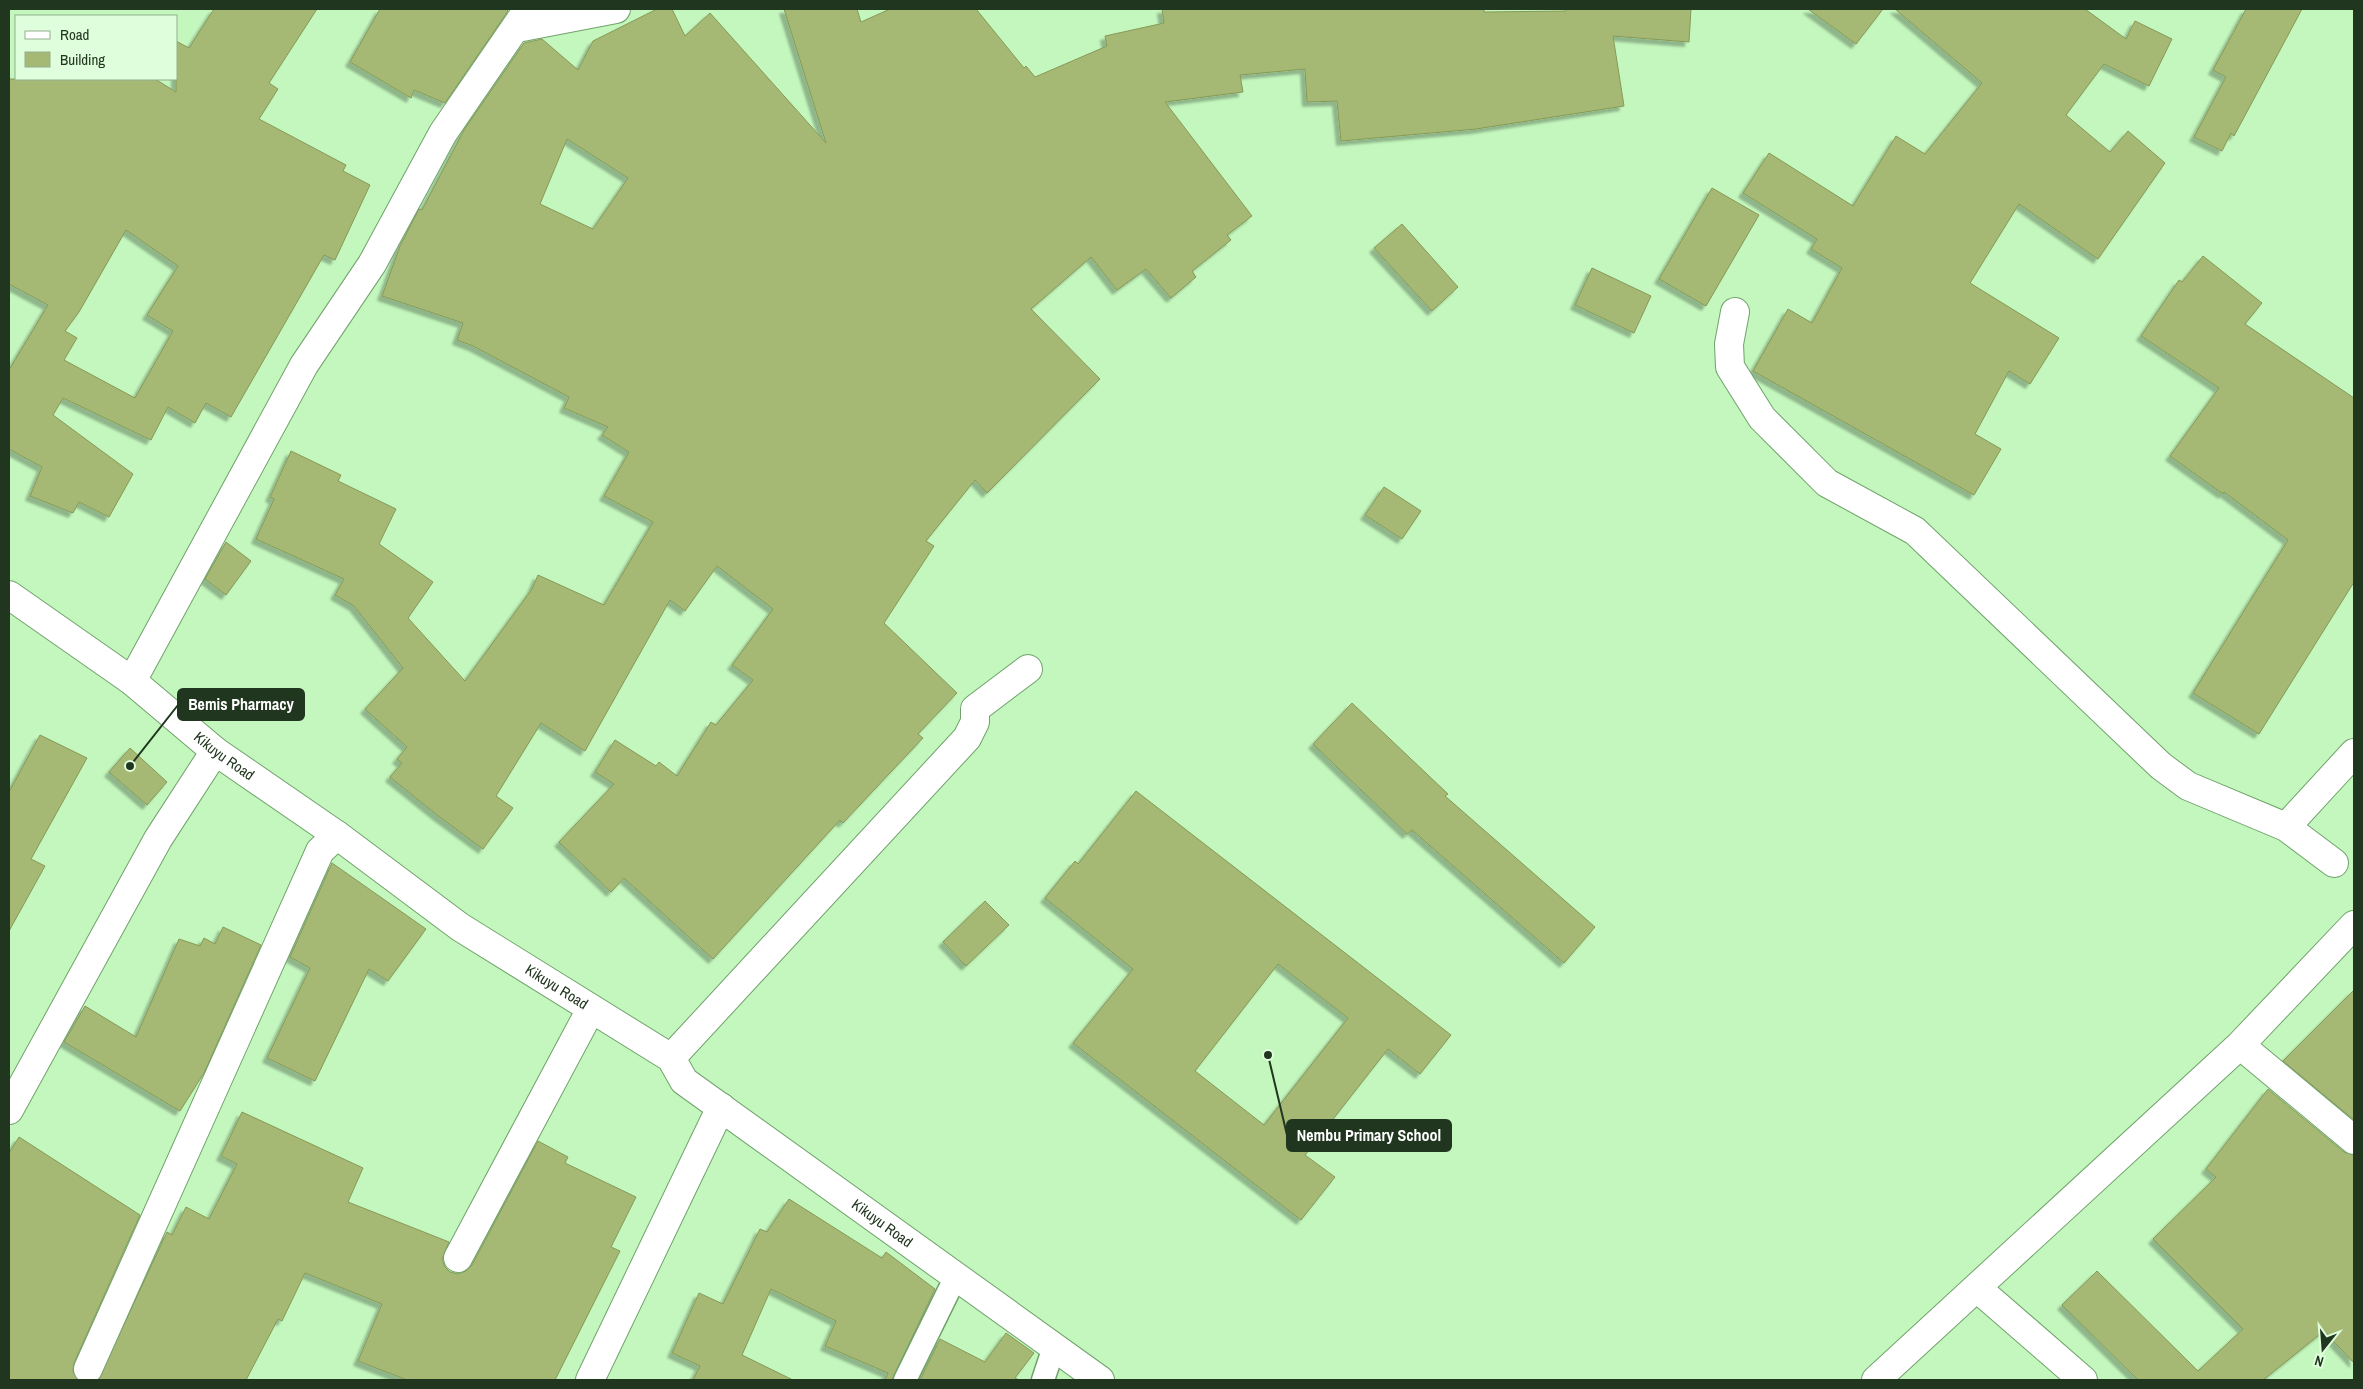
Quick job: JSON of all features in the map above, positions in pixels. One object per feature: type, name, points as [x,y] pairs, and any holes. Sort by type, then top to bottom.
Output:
[{"type":"street","points":[[132,681],[304,365],[372,264],[443,133],[523,18],[616,9]]},
{"type":"street","points":[[1734,312],[1729,344],[1730,367],[1762,418],[1827,483],[1915,532],[2161,766],[2188,786],[2286,827],[2334,863]]},
{"type":"street","name":"Kikuyu Road","points":[[9,595],[132,681],[215,751],[337,834],[460,927],[671,1058],[684,1081],[1100,1380]]},
{"type":"street","points":[[671,1058],[967,738],[975,722],[975,709],[1028,669]]},
{"type":"street","points":[[9,1110],[158,839],[215,751]]},
{"type":"street","points":[[2286,827],[2354,753]]},
{"type":"street","points":[[88,1368],[320,851],[337,834]]},
{"type":"street","points":[[1876,1380],[1978,1288],[2240,1044],[2354,925]]},
{"type":"street","points":[[458,1258],[591,1009]]},
{"type":"street","points":[[2240,1044],[2354,1140]]},
{"type":"street","points":[[590,1380],[721,1107]]},
{"type":"street","points":[[1978,1288],[2083,1380]]},
{"type":"lane","points":[[905,1380],[956,1276]]},
{"type":"lane","points":[[1043,1380],[1054,1347]]},
{"type":"building","points":[[214,9],[317,9],[269,83],[278,89],[259,119],[346,165],[343,171],[370,185],[335,260],[324,255],[231,417],[206,403],[195,423],[168,407],[151,440],[63,398],[53,415],[133,474],[109,517],[79,502],[73,513],[30,496],[42,467],[9,449],[9,370],[48,305],[9,284],[9,79],[157,80],[176,92],[176,80],[178,80],[178,42],[189,48]],"holes":[[[126,230],[178,266],[147,315],[173,331],[135,398],[64,360],[77,338],[65,331],[79,312]]]},
{"type":"building","points":[[380,9],[506,9],[508,11],[445,103],[414,90],[411,98],[350,62]]},
{"type":"building","points":[[657,9],[672,9],[685,36],[710,13],[826,143],[784,9],[857,9],[861,22],[890,9],[976,9],[1024,68],[1026,66],[1035,77],[1107,46],[1105,36],[1164,23],[1162,9],[1484,9],[1484,12],[1566,11],[1566,9],[1691,9],[1689,42],[1613,36],[1624,106],[1476,129],[1341,141],[1337,101],[1307,102],[1305,69],[1240,75],[1243,92],[1165,102],[1252,216],[1227,235],[1231,240],[1192,271],[1196,277],[1171,298],[1146,269],[1117,290],[1091,257],[1031,309],[1100,379],[987,493],[975,480],[926,541],[934,546],[884,623],[957,693],[918,734],[923,738],[843,823],[840,820],[713,959],[624,878],[611,892],[559,842],[614,784],[595,772],[615,740],[656,766],[659,762],[677,776],[711,722],[716,725],[753,680],[732,665],[773,609],[717,566],[685,611],[670,600],[585,751],[541,723],[496,796],[513,808],[483,849],[390,777],[402,763],[397,759],[407,747],[365,709],[403,668],[354,606],[335,595],[344,579],[256,539],[274,499],[270,497],[291,451],[341,475],[338,481],[396,509],[379,544],[433,582],[408,618],[465,681],[532,589],[538,575],[604,605],[653,522],[604,496],[629,452],[602,435],[608,427],[564,408],[569,397],[473,346],[457,340],[463,323],[382,296],[400,246],[419,209],[422,210],[464,130],[524,43],[542,39],[578,70],[593,41]],"holes":[[[567,139],[628,178],[593,229],[540,204]]]},
{"type":"building","points":[[1808,9],[1883,9],[1856,44]]},
{"type":"building","points":[[1895,9],[2085,9],[2126,39],[2135,21],[2172,39],[2149,86],[2104,64],[2066,115],[2110,152],[2128,131],[2165,163],[2098,259],[2019,204],[1970,283],[2059,338],[2030,384],[2009,371],[1975,434],[2001,449],[1974,495],[1753,371],[1788,309],[1812,323],[1842,268],[1811,249],[1817,239],[1743,193],[1769,153],[1853,206],[1896,136],[1925,154],[1982,83]]},
{"type":"building","points":[[2246,9],[2302,9],[2234,136],[2231,133],[2222,151],[2194,137],[2226,77],[2213,70]]},
{"type":"building","points":[[1712,188],[1759,215],[1706,306],[1659,279]]},
{"type":"building","points":[[1402,224],[1458,287],[1432,311],[1374,248]]},
{"type":"building","points":[[2203,256],[2262,303],[2245,324],[2354,398],[2354,582],[2259,734],[2193,693],[2288,540],[2224,492],[2223,494],[2170,456],[2219,388],[2141,336],[2179,280],[2182,282]]},
{"type":"building","points":[[1592,268],[1651,296],[1634,333],[1575,305]]},
{"type":"building","points":[[1384,487],[1421,511],[1402,539],[1365,515]]},
{"type":"building","points":[[226,542],[251,561],[226,595],[205,579]]},
{"type":"building","points":[[1352,703],[1448,794],[1445,796],[1595,927],[1564,963],[1412,830],[1407,834],[1313,744]]},
{"type":"building","points":[[40,735],[87,758],[31,859],[45,866],[9,931],[9,792]]},
{"type":"building","points":[[130,748],[167,782],[147,805],[109,772]]},
{"type":"building","points":[[1136,791],[1451,1035],[1420,1074],[1388,1049],[1305,1155],[1335,1177],[1301,1220],[1073,1043],[1133,969],[1045,898],[1075,861],[1078,864]],"holes":[[[1278,964],[1348,1018],[1264,1125],[1195,1071]]]},
{"type":"building","points":[[332,863],[426,929],[388,981],[369,969],[315,1081],[267,1058],[310,968],[290,957]]},
{"type":"building","points":[[985,901],[1009,925],[966,966],[943,942]]},
{"type":"building","points":[[223,927],[261,945],[204,1073],[180,1111],[64,1042],[85,1006],[136,1037],[179,939],[200,946],[204,938],[215,944]]},
{"type":"building","points":[[2354,990],[2354,1120],[2283,1061]]},
{"type":"building","points":[[2268,1089],[2344,1152],[2354,1155],[2354,1363],[2324,1331],[2263,1380],[2138,1380],[2062,1305],[2097,1271],[2198,1371],[2243,1329],[2153,1239],[2216,1177],[2206,1169]]},
{"type":"building","points":[[242,1112],[363,1168],[348,1202],[449,1242],[442,1259],[445,1267],[450,1272],[458,1274],[466,1271],[472,1265],[538,1141],[568,1157],[565,1163],[636,1197],[611,1247],[620,1251],[555,1380],[407,1380],[358,1361],[382,1304],[305,1273],[282,1321],[278,1319],[246,1380],[98,1380],[167,1232],[172,1235],[186,1207],[209,1219],[237,1164],[221,1156]]},
{"type":"building","points":[[19,1137],[140,1215],[74,1363],[73,1371],[78,1380],[9,1380],[9,1153]]},
{"type":"building","points":[[789,1199],[882,1258],[886,1252],[935,1289],[892,1380],[885,1380],[888,1373],[825,1346],[836,1321],[771,1289],[742,1355],[793,1380],[693,1380],[700,1366],[672,1353],[699,1293],[723,1304],[760,1229],[767,1232]]},
{"type":"building","points":[[1006,1333],[1034,1353],[1015,1378],[1019,1380],[920,1380],[940,1339],[985,1362]]},
{"type":"place","name":"Bemis Pharmacy","points":[[130,766]]},
{"type":"place","name":"Nembu Primary School","points":[[1268,1055]]}]
